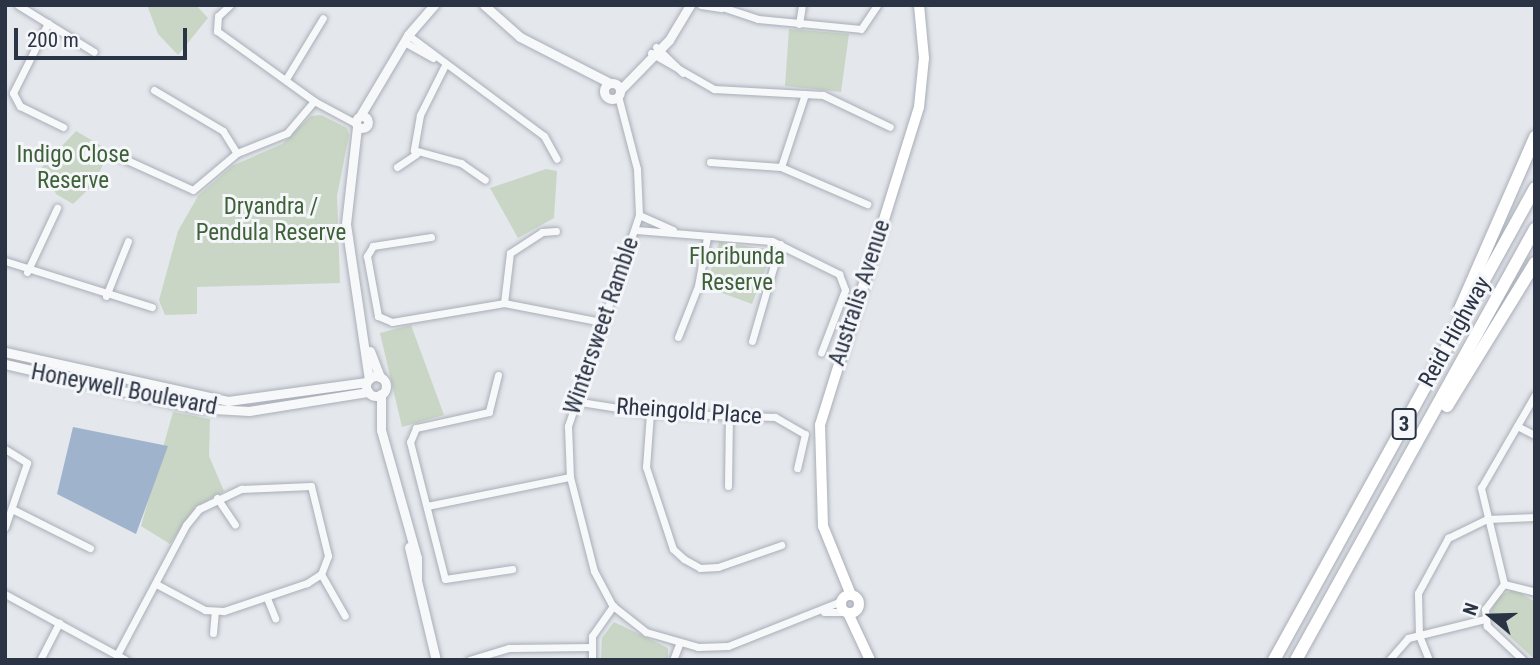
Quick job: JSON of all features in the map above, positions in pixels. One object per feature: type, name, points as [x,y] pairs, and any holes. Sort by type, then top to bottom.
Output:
[{"type":"highway","points":[[1425,386],[1535,137]]},
{"type":"highway","name":"Reid Highway","points":[[1274,660],[1535,188]]},
{"type":"highway","name":"Reid Highway","points":[[1296,660],[1535,229]]},
{"type":"highway","points":[[1382,506],[1535,263]]},
{"type":"main road","name":"Australis Avenue","points":[[845,598],[819,496],[820,425],[919,107],[924,58],[919,5]]},
{"type":"main road","points":[[845,598],[850,611]]},
{"type":"main road","points":[[845,598],[870,660]]},
{"type":"street","points":[[18,5],[94,52]]},
{"type":"street","points":[[230,5],[218,16],[217,32],[286,79],[314,102],[361,121]]},
{"type":"street","points":[[434,5],[406,39],[361,121],[354,151],[346,223],[372,388],[436,660]]},
{"type":"street","points":[[484,5],[520,37],[567,62],[614,92],[656,52],[690,5]]},
{"type":"street","points":[[656,52],[684,5]]},
{"type":"street","points":[[701,5],[799,24],[861,29],[877,5]]},
{"type":"street","points":[[799,24],[802,5]]},
{"type":"street","points":[[286,79],[323,18]]},
{"type":"street","points":[[48,23],[13,93],[20,106],[63,127]]},
{"type":"street","points":[[406,39],[539,132],[556,159]]},
{"type":"street","points":[[656,52],[686,76],[714,89],[805,94],[842,101],[890,127]]},
{"type":"street","points":[[416,154],[421,115],[444,67]]},
{"type":"street","points":[[154,90],[223,131],[237,153]]},
{"type":"street","name":"Wintersweet Ramble","points":[[614,92],[637,169],[639,215],[636,230],[574,401],[568,426],[570,477],[594,571],[613,606],[646,632],[679,644],[728,646],[824,612],[845,598]]},
{"type":"street","points":[[781,167],[805,94]]},
{"type":"street","points":[[118,156],[193,191],[237,153],[287,133],[314,102]]},
{"type":"street","points":[[397,167],[416,154],[461,163],[485,180]]},
{"type":"street","points":[[710,162],[781,167],[867,204]]},
{"type":"street","points":[[27,272],[57,208]]},
{"type":"street","points":[[639,215],[677,232]]},
{"type":"street","points":[[636,230],[780,244],[846,282],[821,353]]},
{"type":"street","points":[[504,303],[510,253],[556,231]]},
{"type":"street","points":[[430,237],[373,246],[367,256],[378,316],[392,322],[504,303],[556,308],[602,322]]},
{"type":"street","points":[[678,337],[698,286],[707,237]]},
{"type":"street","points":[[106,296],[128,241]]},
{"type":"street","points":[[752,341],[780,244]]},
{"type":"street","points":[[5,261],[27,272],[152,307]]},
{"type":"street","points":[[363,333],[380,377]]},
{"type":"street","name":"Honeywell Boulevard","points":[[5,352],[196,408],[296,406],[372,388]]},
{"type":"street","name":"Honeywell Boulevard","points":[[5,364],[123,388],[199,396],[293,396],[372,388]]},
{"type":"street","points":[[498,375],[489,412],[416,428],[411,435],[445,579],[512,569]]},
{"type":"street","points":[[372,388],[380,377]]},
{"type":"street","points":[[372,388],[380,377]]},
{"type":"street","points":[[1504,584],[1482,488],[1535,395]]},
{"type":"street","points":[[196,408],[199,396]]},
{"type":"street","points":[[293,396],[296,406]]},
{"type":"street","name":"Rheingold Place","points":[[574,401],[650,413],[775,417],[801,426],[797,468]]},
{"type":"street","points":[[650,413],[646,467],[673,549],[700,568],[718,567],[780,545]]},
{"type":"street","points":[[728,486],[729,414]]},
{"type":"street","points":[[1517,426],[1535,435]]},
{"type":"street","points":[[5,449],[27,463],[14,510],[5,527]]},
{"type":"street","points":[[426,506],[570,477]]},
{"type":"street","points":[[118,653],[186,525],[217,498],[241,489],[312,486],[328,542],[321,574],[345,616]]},
{"type":"street","points":[[217,498],[235,525]]},
{"type":"street","points":[[14,510],[90,548]]},
{"type":"street","points":[[1429,660],[1419,635],[1423,579],[1448,538],[1487,519],[1535,517]]},
{"type":"street","points":[[156,584],[215,611],[267,598],[321,574]]},
{"type":"street","points":[[1504,584],[1535,592]]},
{"type":"street","points":[[1485,619],[1488,600],[1504,584]]},
{"type":"street","points":[[5,594],[118,653],[126,660]]},
{"type":"street","points":[[267,598],[275,618]]},
{"type":"street","points":[[592,660],[592,648],[600,619],[613,606]]},
{"type":"street","points":[[213,633],[215,611]]},
{"type":"street","name":"Wintersweet Ramble","points":[[824,612],[850,611]]},
{"type":"street","points":[[1390,660],[1396,646],[1419,635],[1485,619]]},
{"type":"street","points":[[1485,619],[1523,660]]},
{"type":"street","points":[[40,660],[59,623]]},
{"type":"street","points":[[673,660],[679,644]]},
{"type":"street","points":[[469,660],[509,648],[592,648]]},
{"type":"green space","points":[[147,5],[196,5],[208,18],[178,55],[158,34]]},
{"type":"green space","points":[[789,29],[849,34],[841,92],[785,86]]},
{"type":"green space","name":"Dryandra / Pendula Reserve","points":[[321,115],[347,128],[349,135],[337,196],[340,283],[197,287],[197,314],[165,315],[159,300],[178,231],[198,196],[232,166],[282,144],[311,116]]},
{"type":"green space","name":"Indigo Close Reserve","points":[[76,131],[110,151],[93,185],[73,204],[56,194],[42,167]]},
{"type":"green space","points":[[546,169],[557,171],[554,218],[518,238],[490,188]]},
{"type":"green space","name":"Floribunda Reserve","points":[[719,242],[773,250],[752,304],[706,287]]},
{"type":"green space","points":[[411,325],[444,415],[402,427],[380,333]]},
{"type":"green space","points":[[173,412],[210,419],[209,456],[224,491],[196,507],[170,544],[141,526]]},
{"type":"green space","points":[[1514,589],[1535,602],[1535,660],[1491,619],[1493,599]]},
{"type":"green space","points":[[614,622],[668,648],[668,660],[601,660],[602,638]]},
{"type":"water","points":[[73,427],[168,446],[136,534],[57,494]]}]
